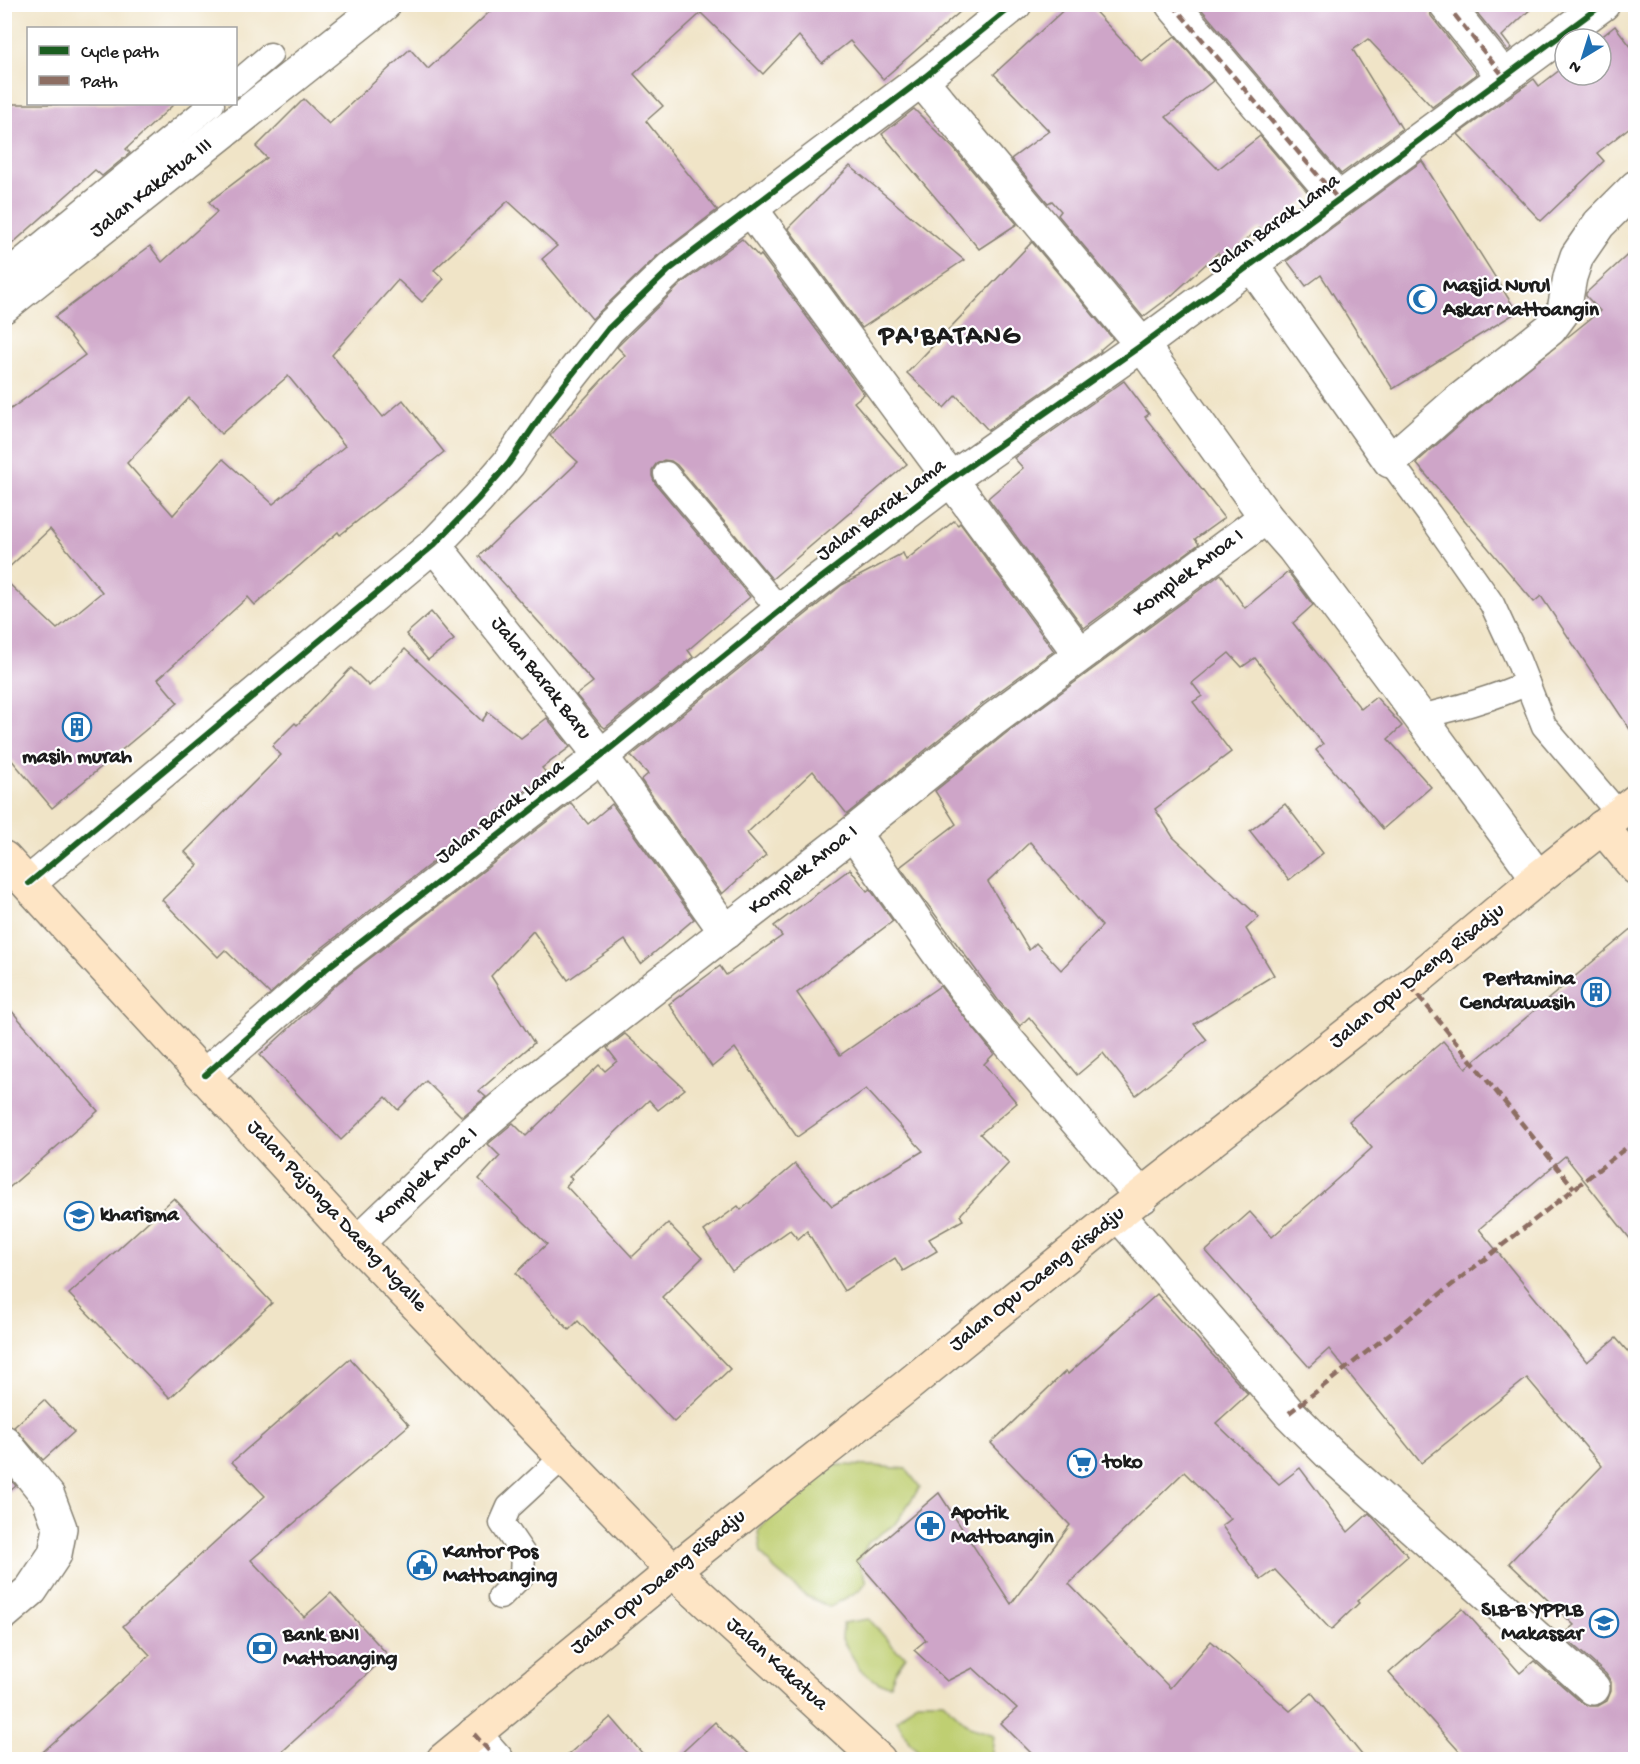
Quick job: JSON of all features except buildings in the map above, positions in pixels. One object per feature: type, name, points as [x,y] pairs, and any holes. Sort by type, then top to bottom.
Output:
[{"type":"main road","points":[[1619,814],[1635,868]]},
{"type":"main road","name":"Jalan Opu Daeng Risadju","points":[[443,1760],[673,1571],[907,1386],[1130,1205],[1401,992],[1619,814]]},
{"type":"main road","name":"Jalan Pajonga Daeng Ngalle","points":[[4,858],[357,1243],[673,1571]]},
{"type":"main road","name":"Jalan Kakatua","points":[[673,1571],[879,1760]]},
{"type":"street","name":"Jalan Kakatua III","points":[[4,306],[384,4]]},
{"type":"street","points":[[29,883],[434,545],[509,463],[549,404],[608,329],[670,269],[921,80],[1016,4]]},
{"type":"street","points":[[1172,4],[1338,199]]},
{"type":"street","points":[[1446,4],[1504,77]]},
{"type":"street","name":"Jalan Barak Lama","points":[[205,1075],[326,969],[601,756],[780,610],[951,479],[1142,345],[1603,4]]},
{"type":"street","points":[[921,80],[1142,345],[1266,517],[1294,549],[1538,878]]},
{"type":"street","points":[[1251,264],[1389,461],[1456,403],[1550,329],[1564,310],[1570,277],[1577,256],[1599,224],[1635,187]]},
{"type":"street","points":[[750,208],[1080,654]]},
{"type":"street","name":"Komplek Anoa I","points":[[357,1243],[472,1133],[526,1087],[853,833],[994,719],[1266,517]]},
{"type":"street","name":"Jalan Barak Baru","points":[[434,545],[601,756],[726,932]]},
{"type":"street","points":[[853,833],[944,961],[1289,1413],[1329,1453],[1593,1688]]},
{"type":"street","points":[[4,1442],[48,1496],[60,1527],[55,1554],[31,1590],[4,1613]]},
{"type":"street","points":[[474,1734],[497,1760]]},
{"type":"lane","points":[[237,83],[270,56]]},
{"type":"lane","points":[[4,275],[211,105]]},
{"type":"lane","points":[[1389,461],[1492,603],[1544,726],[1619,814]]},
{"type":"lane","points":[[666,474],[780,610]]},
{"type":"lane","points":[[1420,717],[1509,691],[1527,683]]},
{"type":"lane","points":[[500,1598],[522,1575],[523,1554],[502,1522],[509,1507],[563,1457]]},
{"type":"green space","points":[[839,1465],[906,1469],[920,1487],[895,1524],[868,1543],[858,1562],[867,1581],[860,1590],[830,1607],[806,1596],[775,1570],[761,1553],[758,1532],[778,1505],[795,1498],[804,1477],[809,1473]]},
{"type":"green space","points":[[869,1619],[897,1651],[906,1656],[895,1672],[890,1685],[879,1683],[860,1670],[842,1639],[843,1623]]},
{"type":"green space","points":[[917,1701],[943,1701],[970,1727],[994,1735],[991,1759],[926,1759],[909,1742],[897,1720]]},
{"type":"marked path","points":[[1172,4],[1338,199]]},
{"type":"marked path","points":[[1446,4],[1504,77]]},
{"type":"marked path","points":[[1410,985],[1574,1188]]},
{"type":"marked path","points":[[1289,1413],[1636,1140]]},
{"type":"marked path","points":[[474,1734],[497,1760]]},
{"type":"cycle path","points":[[29,883],[434,545],[509,463],[549,404],[608,329],[670,269],[921,80],[1015,4]]},
{"type":"cycle path","points":[[205,1075],[326,969],[601,756],[808,588],[951,479],[1142,345],[1603,4]]},
{"type":"place","name":"Masjid Nurul Askar Mattoangin","points":[[1422,299]]},
{"type":"place","name":"masih murah","points":[[77,727]]},
{"type":"place","name":"Pertamina Cendrawasih","points":[[1596,992]]},
{"type":"place","name":"kharisma","points":[[79,1216]]},
{"type":"place","name":"toko","points":[[1082,1463]]},
{"type":"place","name":"Apotik Mattoangin","points":[[930,1526]]},
{"type":"place","name":"Kantor Pos Mattoanging","points":[[422,1565]]},
{"type":"place","name":"SLB-B YPPLB Makassar","points":[[1604,1623]]},
{"type":"place","name":"Bank BNI Mattoanging","points":[[262,1648]]},
{"type":"district","name":"PA'BATANG","points":[[950,338]]}]
